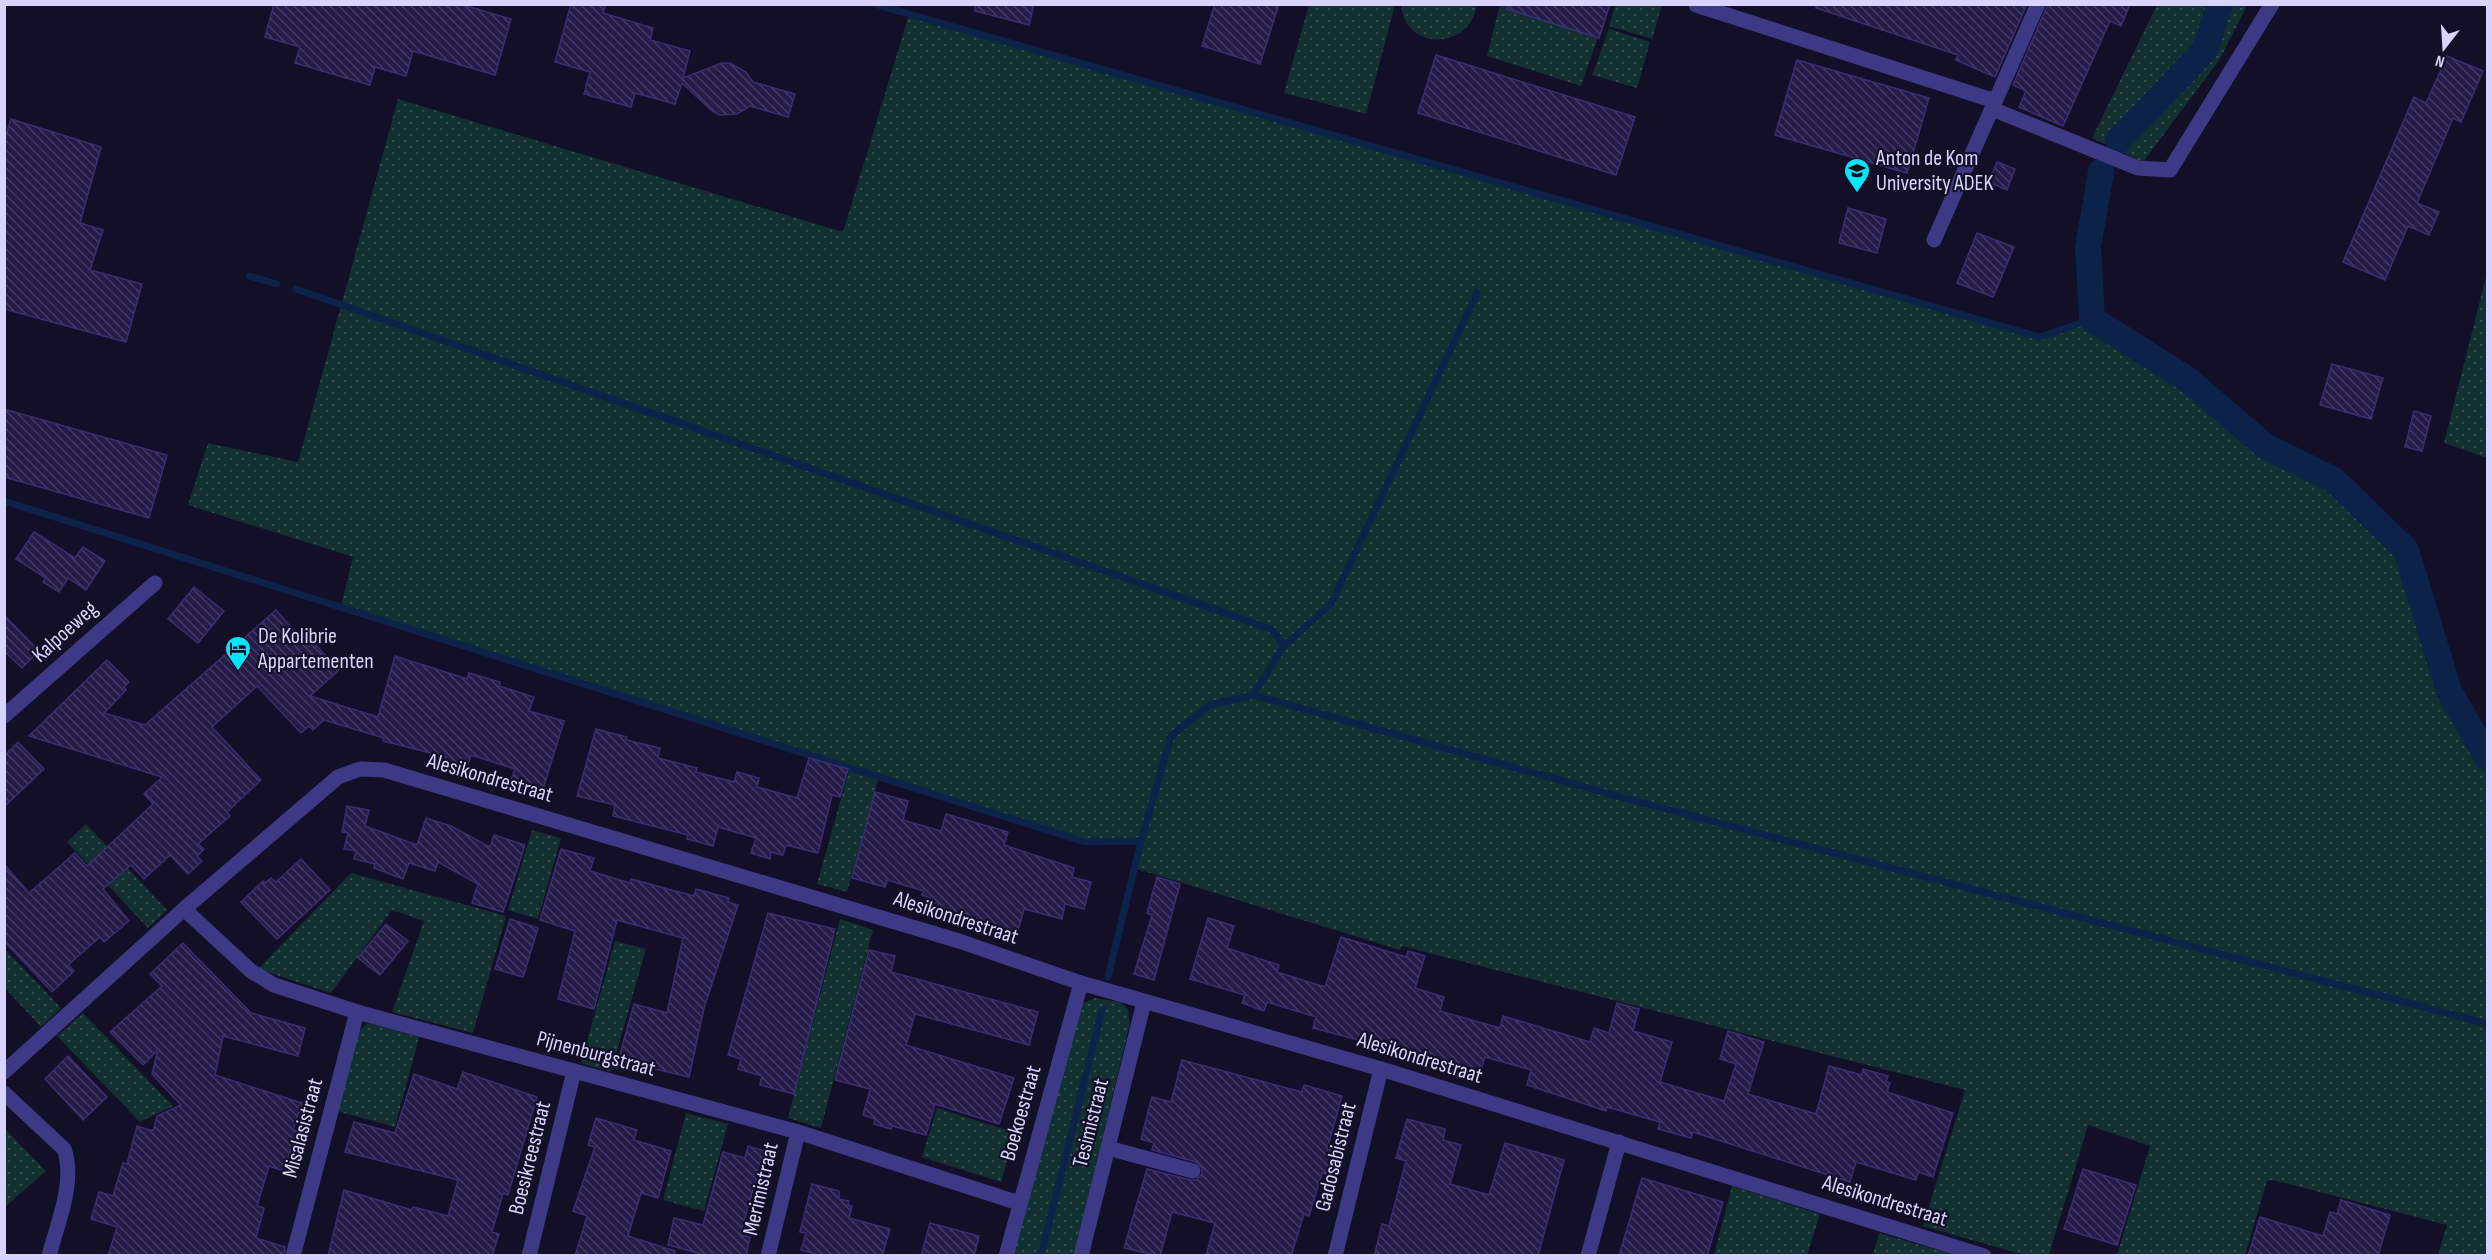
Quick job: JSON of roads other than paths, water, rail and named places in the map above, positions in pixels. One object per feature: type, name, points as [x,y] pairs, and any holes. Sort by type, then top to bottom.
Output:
[{"type":"street","points":[[1934,240],[2038,4]]},
{"type":"street","points":[[1696,5],[1993,105],[2138,168],[2170,170],[2272,4]]},
{"type":"street","name":"Kalpoeweg","points":[[4,716],[155,583]]},
{"type":"street","name":"Alesikondrestraat","points":[[4,1072],[184,909],[338,777],[360,769],[384,770],[938,934],[1081,983],[1381,1069],[1984,1256]]},
{"type":"street","name":"Pijnenburgstraat","points":[[184,909],[259,976],[274,985],[357,1012],[798,1132],[1019,1203]]},
{"type":"street","name":"Boekoestraat","points":[[1006,1256],[1081,983]]},
{"type":"street","name":"Tesimistraat","points":[[1081,1256],[1144,1002]]},
{"type":"street","name":"Misalasistraat","points":[[293,1256],[357,1012]]},
{"type":"street","name":"Gadosabistraat","points":[[1335,1256],[1381,1069]]},
{"type":"street","name":"Boesikreestraat","points":[[529,1256],[574,1071]]},
{"type":"street","points":[[4,1093],[64,1149],[68,1161],[66,1185],[50,1256]]},
{"type":"street","name":"Merimistraat","points":[[768,1256],[798,1132]]},
{"type":"street","points":[[1588,1256],[1619,1142]]},
{"type":"street","points":[[1108,1148],[1193,1171]]},
{"type":"waterway","points":[[874,4],[2040,337],[2092,319]]},
{"type":"waterway","points":[[2118,141],[2205,50],[2220,4]]},
{"type":"waterway","points":[[2101,172],[2088,247],[2092,319],[2187,379],[2265,446],[2334,480],[2406,550],[2449,691],[2488,759]]},
{"type":"waterway","points":[[249,276],[277,284]]},
{"type":"waterway","points":[[296,289],[1271,629],[1284,646],[1253,695]]},
{"type":"waterway","points":[[1284,646],[1331,604],[1477,293]]},
{"type":"waterway","points":[[4,501],[1085,842],[1141,841]]},
{"type":"waterway","points":[[1108,977],[1141,841],[1171,736],[1210,705],[1253,695],[1624,798],[2488,1024]]},
{"type":"waterway","points":[[1041,1256],[1102,1010]]},
{"type":"place","name":"Anton de Kom University ADEK","points":[[1857,194]]},
{"type":"place","name":"De Kolibrie Appartementen","points":[[238,672]]}]
